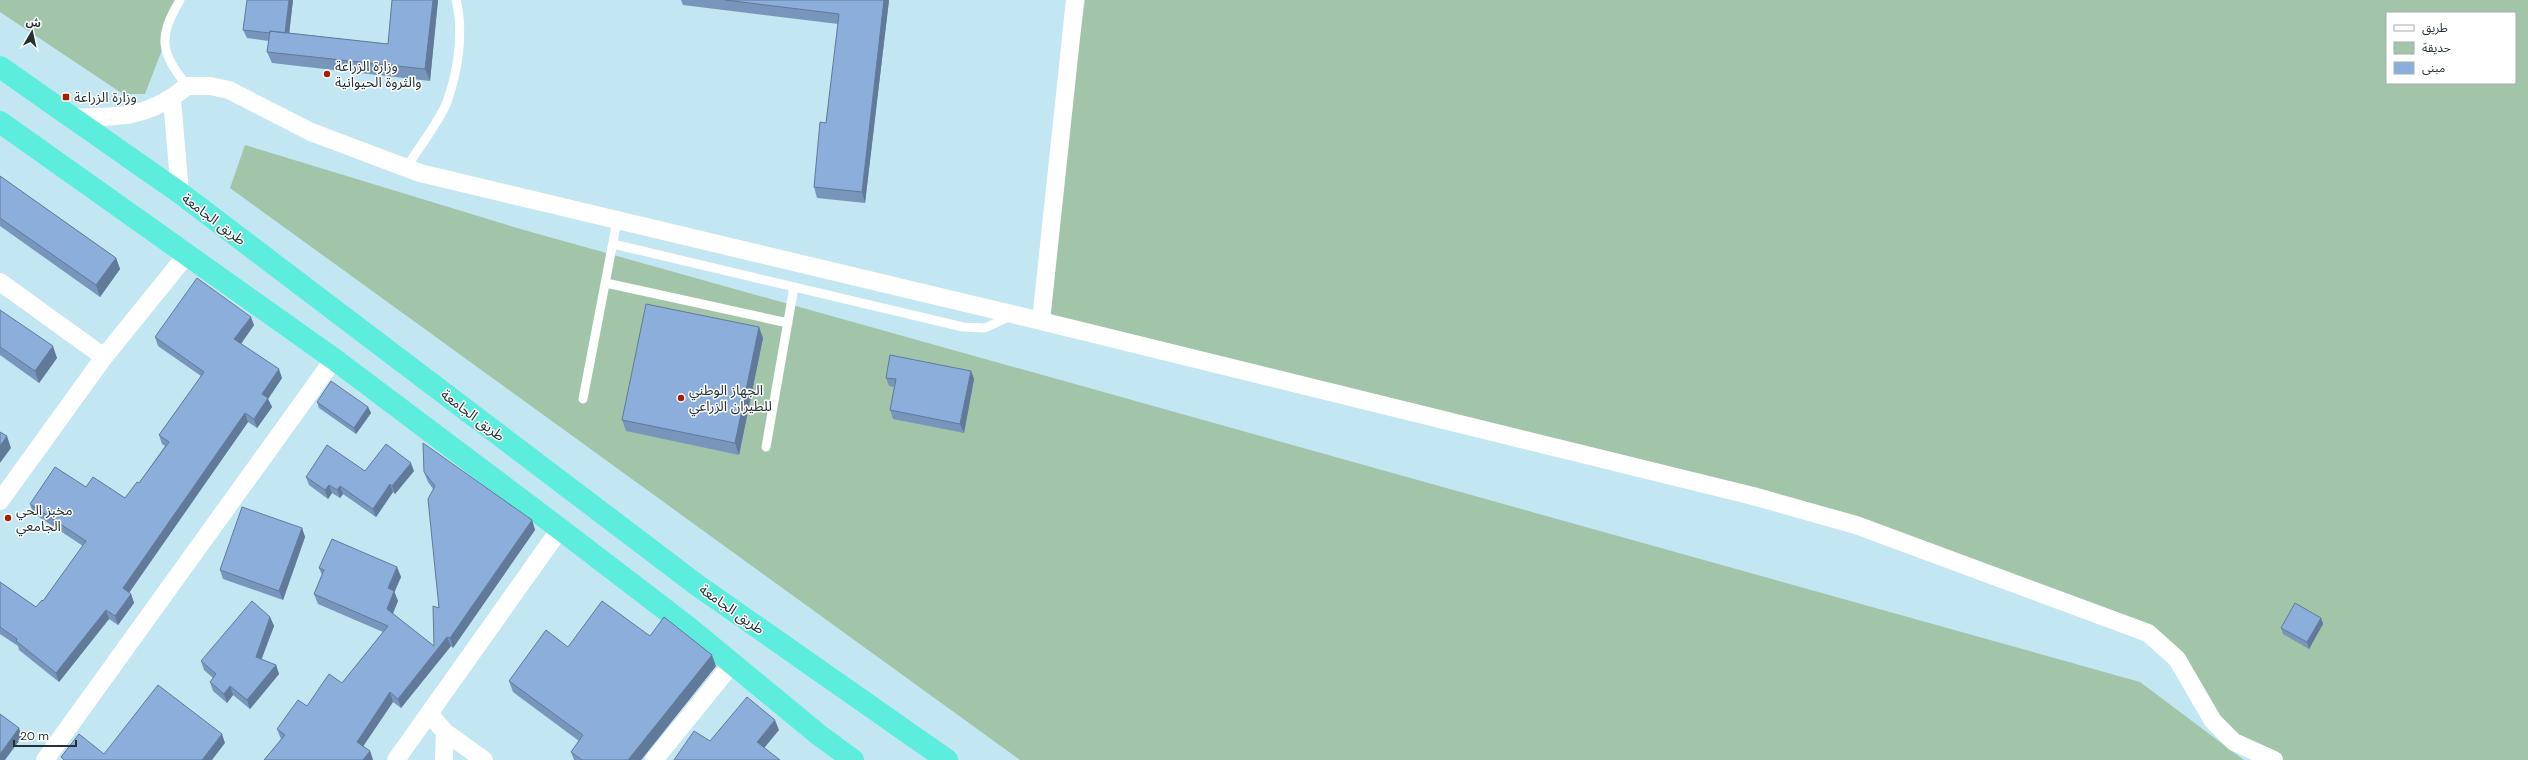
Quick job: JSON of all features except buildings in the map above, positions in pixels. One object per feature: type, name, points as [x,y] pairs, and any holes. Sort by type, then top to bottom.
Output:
[{"type":"highway","name":"طريق الجامعة","points":[[0,67],[74,117],[180,193],[698,585],[947,760]]},
{"type":"highway","points":[[0,122],[188,253],[334,359],[560,529],[732,664],[819,735],[853,760]]},
{"type":"highway","points":[[819,735],[840,760]]},
{"type":"street","points":[[1041,321],[1075,0]]},
{"type":"street","points":[[74,117],[118,118],[145,110],[172,99],[187,86],[210,86],[229,90],[311,132],[420,173],[1041,321],[1753,496],[1856,525],[2148,633],[2177,658],[2213,721],[2234,742],[2274,760]]},
{"type":"street","points":[[172,99],[180,193]]},
{"type":"street","points":[[0,501],[104,358],[188,253]]},
{"type":"street","points":[[0,282],[104,358]]},
{"type":"street","points":[[45,760],[334,359]]},
{"type":"street","points":[[396,760],[430,715],[560,529]]},
{"type":"street","points":[[654,760],[732,664]]},
{"type":"street","points":[[430,715],[445,732],[484,760]]},
{"type":"street","points":[[444,760],[445,732]]},
{"type":"lane","points":[[180,0],[163,42],[170,64],[187,86]]},
{"type":"lane","points":[[406,168],[446,103],[458,61],[460,17],[456,0]]},
{"type":"lane","points":[[584,399],[617,221]]},
{"type":"lane","points":[[613,244],[963,327],[985,328],[1014,315]]},
{"type":"lane","points":[[606,283],[788,323]]},
{"type":"lane","points":[[766,447],[794,287]]},
{"type":"green space","points":[[0,0],[181,0],[145,94],[123,94],[0,12]]},
{"type":"green space","points":[[1085,0],[2528,0],[2528,760],[2274,760],[2234,742],[2148,633],[1856,525],[1041,321]]},
{"type":"green space","points":[[245,145],[524,230],[2140,682],[2244,760],[1020,760],[230,188]]},
{"type":"place","name":"وزارة الزراعة والثروة الحيوانية","points":[[327,74]]},
{"type":"place","name":"وزارة الزراعة","points":[[66,97]]},
{"type":"place","name":"الجهاز الوطني للطيران الزراعي","points":[[681,398]]},
{"type":"place","name":"مخبز الحي الجامعي","points":[[8,518]]}]
